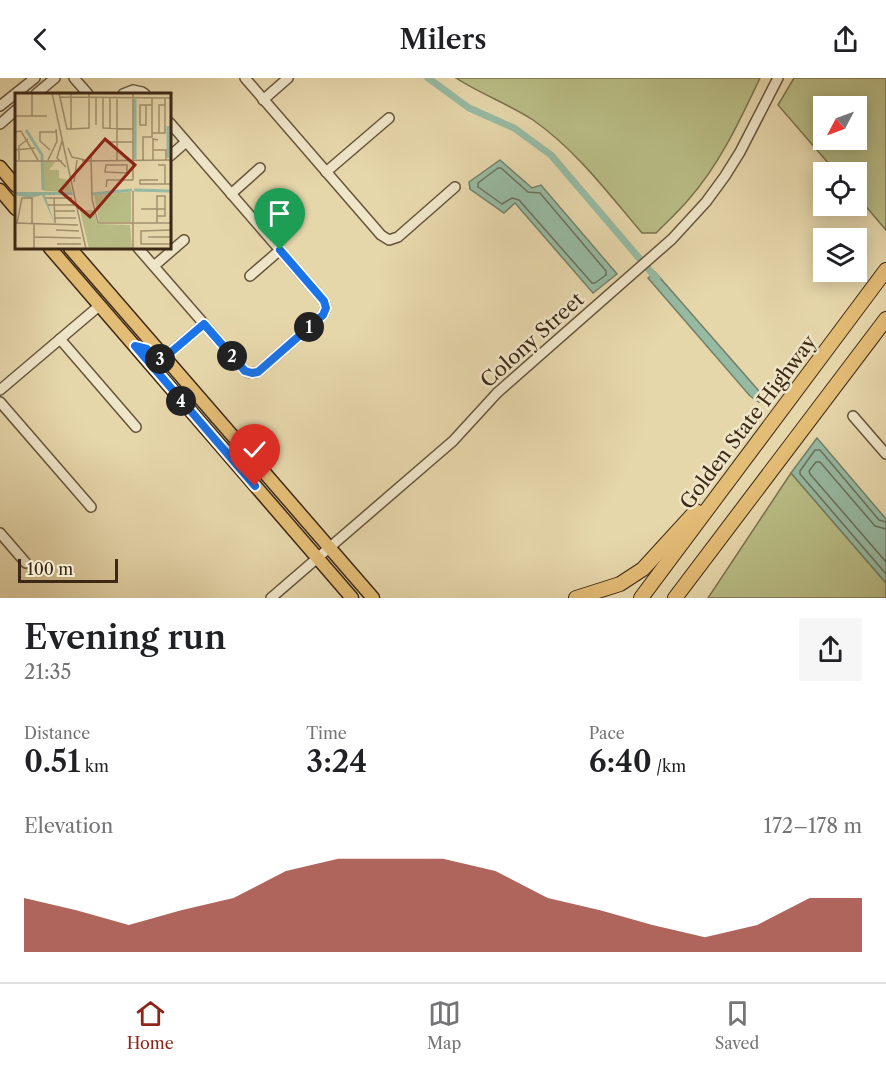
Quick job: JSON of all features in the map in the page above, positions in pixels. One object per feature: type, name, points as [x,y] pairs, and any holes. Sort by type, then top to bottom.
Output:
[{"type":"highway","name":"Golden State Highway","points":[[641,598],[886,270]]},
{"type":"highway","points":[[675,598],[886,319]]},
{"type":"highway","points":[[576,598],[620,584],[643,569],[765,433]]},
{"type":"highway","points":[[687,598],[786,451]]},
{"type":"main road","points":[[0,167],[15,185]]},
{"type":"main road","points":[[0,190],[15,208]]},
{"type":"main road","points":[[51,249],[352,598]]},
{"type":"main road","points":[[71,249],[373,598]]},
{"type":"main road","points":[[99,306],[108,304],[131,318]]},
{"type":"main road","points":[[135,346],[147,349],[159,359],[165,357]]},
{"type":"main road","points":[[233,461],[244,460],[268,488],[286,498]]},
{"type":"street","points":[[16,93],[35,78]]},
{"type":"street","points":[[36,93],[47,78]]},
{"type":"street","points":[[36,93],[55,78]]},
{"type":"street","points":[[74,78],[87,93]]},
{"type":"street","points":[[245,78],[381,236],[389,240],[398,237],[455,187]]},
{"type":"street","points":[[263,100],[288,78]]},
{"type":"street","name":"Colony Street","points":[[272,598],[453,441],[497,393],[653,258],[690,221],[725,176],[740,152],[778,78]]},
{"type":"street","points":[[126,93],[133,90],[144,93]]},
{"type":"street","points":[[0,106],[15,94]]},
{"type":"street","points":[[0,124],[15,112]]},
{"type":"street","points":[[326,172],[389,118]]},
{"type":"street","points":[[139,249],[245,371],[258,372],[323,315],[326,308],[324,301],[171,124]]},
{"type":"street","points":[[171,155],[186,142]]},
{"type":"street","points":[[231,194],[260,168]]},
{"type":"street","points":[[154,266],[184,240]]},
{"type":"street","points":[[250,276],[280,250]]},
{"type":"street","points":[[0,390],[99,306]]},
{"type":"street","points":[[165,357],[204,324]]},
{"type":"street","points":[[60,339],[136,427]]},
{"type":"street","points":[[0,402],[91,507]]},
{"type":"street","points":[[853,416],[886,454]]},
{"type":"street","points":[[0,533],[26,563]]},
{"type":"shaded area","points":[[456,78],[760,78],[729,141],[700,185],[656,233],[642,233],[591,173],[549,132],[524,114]]},
{"type":"shaded area","points":[[794,78],[886,78],[886,230],[867,208],[867,162],[827,162],[817,150],[867,150],[867,96],[813,96],[813,145],[778,105]]},
{"type":"shaded area","points":[[791,473],[886,583],[886,598],[708,598]]},
{"type":"water","points":[[500,160],[532,188],[541,185],[617,274],[593,293],[515,203],[504,213],[470,189],[469,182]]},
{"type":"water","points":[[655,272],[758,390],[762,400],[759,402],[750,396],[648,278]]},
{"type":"water","points":[[817,438],[886,519],[886,583],[791,473]]},
{"type":"waterway","points":[[428,78],[469,108],[514,128],[551,155],[657,279]]},
{"type":"route","points":[[255,486],[135,346],[147,349],[156,358],[163,359],[204,324],[245,371],[258,372],[323,315],[326,308],[324,301],[280,250]]}]
